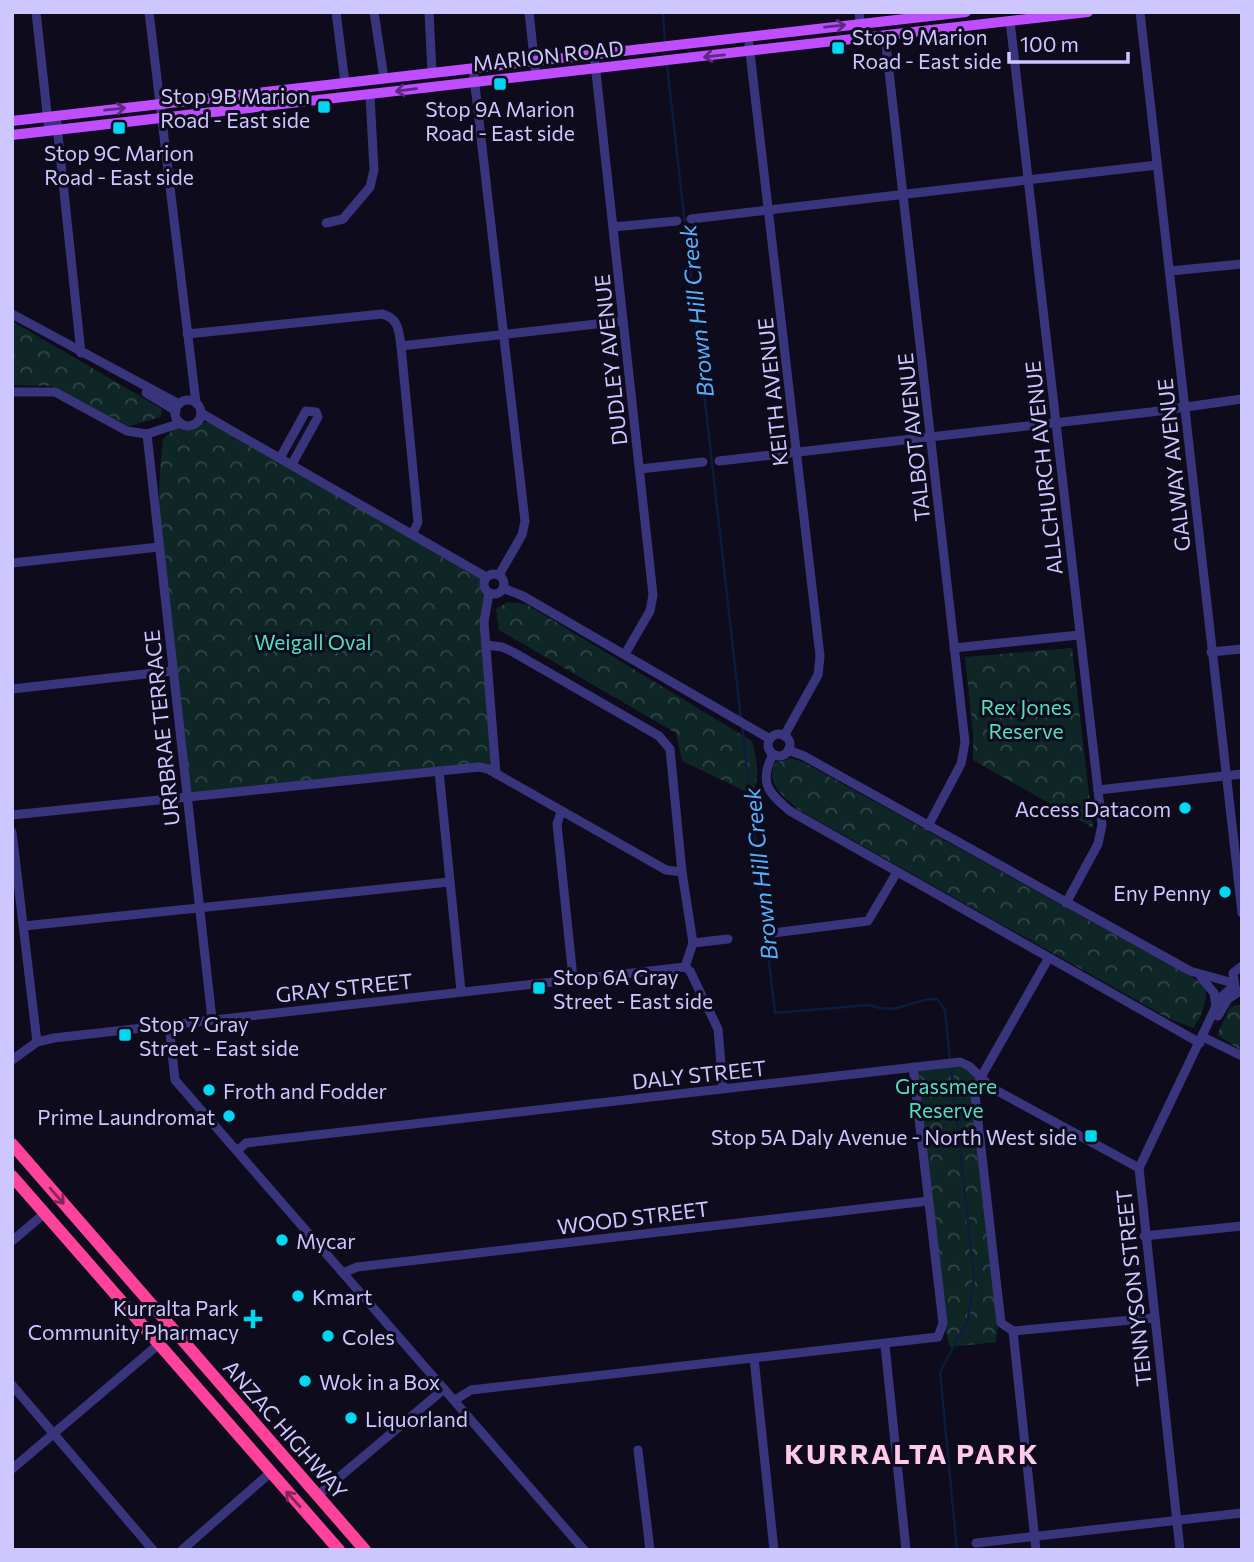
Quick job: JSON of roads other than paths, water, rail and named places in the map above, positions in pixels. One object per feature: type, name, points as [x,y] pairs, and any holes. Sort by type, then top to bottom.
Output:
[{"type":"highway","name":"ANZAC HIGHWAY","points":[[12,1144],[365,1550]]},
{"type":"highway","name":"ANZAC HIGHWAY","points":[[12,1176],[338,1549]]},
{"type":"highway","points":[[88,1262],[95,1256],[94,1239]]},
{"type":"highway","points":[[157,1311],[155,1321],[159,1344]]},
{"type":"highway","points":[[338,1549],[352,1534]]},
{"type":"main road","name":"MARION ROAD","points":[[12,121],[748,36],[860,18],[966,12]]},
{"type":"main road","name":"MARION ROAD","points":[[12,135],[1088,12]]},
{"type":"main road","points":[[339,83],[335,93],[346,97]]},
{"type":"street","points":[[36,12],[52,116],[81,353]]},
{"type":"street","points":[[149,12],[191,376],[182,410],[188,426],[199,417]]},
{"type":"street","points":[[336,12],[339,83]]},
{"type":"street","points":[[373,12],[384,78]]},
{"type":"street","points":[[429,12],[432,72]]},
{"type":"street","points":[[529,12],[537,76]]},
{"type":"street","name":"GALWAY AVENUE","points":[[1140,12],[1242,913]]},
{"type":"street","points":[[860,18],[862,39]]},
{"type":"street","name":"ALLCHURCH AVENUE","points":[[1010,21],[1102,825],[1098,845],[1066,903]]},
{"type":"street","name":"KEITH AVENUE","points":[[748,36],[820,665],[818,675],[785,736]]},
{"type":"street","name":"TALBOT AVENUE","points":[[885,36],[964,754],[928,825]]},
{"type":"street","name":"DUDLEY AVENUE","points":[[594,54],[653,602],[625,654]]},
{"type":"street","points":[[472,68],[525,521],[522,535],[499,575]]},
{"type":"street","points":[[326,223],[343,219],[370,187],[374,170],[370,95]]},
{"type":"street","points":[[691,219],[1157,165]]},
{"type":"street","points":[[613,228],[677,221]]},
{"type":"street","points":[[1170,271],[1242,264]]},
{"type":"street","points":[[12,314],[182,410],[221,424],[485,577],[499,575]]},
{"type":"street","points":[[187,334],[382,314],[393,319],[399,328],[418,522],[413,533]]},
{"type":"street","points":[[401,346],[623,321]]},
{"type":"street","points":[[12,391],[55,392],[127,431],[147,434],[182,410]]},
{"type":"street","points":[[719,460],[1056,423],[1242,399]]},
{"type":"street","points":[[280,458],[306,411],[312,409],[318,417],[292,464]]},
{"type":"street","name":"URRBRAE TERRACE","points":[[147,434],[212,1019]]},
{"type":"street","points":[[640,469],[703,462]]},
{"type":"street","points":[[12,563],[159,547]]},
{"type":"street","points":[[489,593],[498,593],[503,588],[504,580],[499,575]]},
{"type":"street","points":[[485,577],[484,586],[489,593],[484,622],[492,772]]},
{"type":"street","points":[[503,588],[625,654],[770,739]]},
{"type":"street","points":[[954,648],[1079,635]]},
{"type":"street","points":[[485,645],[502,647],[666,741],[673,765],[682,872],[693,943],[685,967],[690,971],[718,1029],[723,1088]]},
{"type":"street","points":[[1211,652],[1242,649]]},
{"type":"street","points":[[12,689],[172,671]]},
{"type":"street","points":[[773,754],[783,755],[788,750],[785,736],[778,734],[770,739],[768,745],[773,754],[765,778],[778,801],[1048,959],[1201,1040],[1242,1056]]},
{"type":"street","points":[[788,750],[804,755],[1199,976],[1236,985],[1242,966]]},
{"type":"street","points":[[12,815],[439,771],[492,772],[666,870],[682,872]]},
{"type":"street","points":[[439,771],[461,991]]},
{"type":"street","points":[[1098,790],[1242,774]]},
{"type":"street","points":[[561,812],[557,824],[573,978]]},
{"type":"street","points":[[12,832],[37,1042]]},
{"type":"street","points":[[773,933],[868,921],[897,872]]},
{"type":"street","points":[[24,926],[449,882]]},
{"type":"street","points":[[693,943],[728,939]]},
{"type":"street","points":[[1048,959],[981,1077],[975,1095],[999,1313],[1004,1328],[1013,1331],[1153,1318]]},
{"type":"street","name":"GRAY STREET","points":[[12,1060],[37,1042],[212,1019],[685,967]]},
{"type":"street","points":[[1199,976],[1214,993],[1216,1007]]},
{"type":"street","name":"TENNYSON STREET","points":[[1201,1040],[1236,985]]},
{"type":"street","name":"TENNYSON STREET","points":[[1180,1550],[1144,1236],[1139,1168],[1216,1007],[1226,991],[1236,985]]},
{"type":"street","points":[[169,1025],[175,1080],[584,1550]]},
{"type":"street","name":"DALY STREET","points":[[237,1151],[246,1143],[960,1062],[969,1066],[992,1088],[1139,1168]]},
{"type":"street","points":[[455,1400],[471,1390],[932,1340],[942,1332],[943,1323],[914,1067]]},
{"type":"street","name":"WOOD STREET","points":[[343,1273],[357,1267],[928,1201]]},
{"type":"street","points":[[12,1241],[45,1213]]},
{"type":"street","points":[[1144,1236],[1242,1226]]},
{"type":"street","points":[[1013,1331],[1036,1550]]},
{"type":"street","points":[[12,1469],[159,1344]]},
{"type":"street","points":[[885,1345],[906,1550]]},
{"type":"street","points":[[754,1358],[774,1550]]},
{"type":"street","points":[[12,1385],[153,1550]]},
{"type":"street","points":[[318,1495],[444,1389]]},
{"type":"street","points":[[638,1450],[650,1550]]},
{"type":"street","points":[[182,1550],[270,1473]]},
{"type":"street","points":[[976,1543],[1242,1513]]},
{"type":"waterway","name":"Brown Hill Creek","points":[[663,12],[665,44]]},
{"type":"waterway","name":"Brown Hill Creek","points":[[667,65],[741,719]]},
{"type":"waterway","name":"Brown Hill Creek","points":[[742,726],[775,1013],[869,1005],[889,1009],[937,999],[945,1010],[950,1060]]},
{"type":"waterway","name":"Brown Hill Creek","points":[[951,1067],[974,1278],[968,1319],[940,1372],[957,1550]]},
{"type":"place","name":"Stop 9 Marion Road - East side","points":[[838,48]]},
{"type":"place","name":"Stop 9A Marion Road - East side","points":[[500,84]]},
{"type":"place","name":"Stop 9B Marion Road - East side","points":[[324,107]]},
{"type":"place","name":"Stop 9C Marion Road - East side","points":[[119,128]]},
{"type":"place","name":"Access Datacom","points":[[1185,808]]},
{"type":"place","name":"Eny Penny","points":[[1225,892]]},
{"type":"place","name":"Stop 6A Gray Street - East side","points":[[539,988]]},
{"type":"place","name":"Stop 7 Gray Street - East side","points":[[125,1035]]},
{"type":"place","name":"Froth and Fodder","points":[[209,1090]]},
{"type":"place","name":"Prime Laundromat","points":[[229,1116]]},
{"type":"place","name":"Stop 5A Daly Avenue - North West side","points":[[1091,1136]]},
{"type":"place","name":"Mycar","points":[[282,1240]]},
{"type":"place","name":"Kmart","points":[[298,1296]]},
{"type":"place","name":"Kurralta Park Community Pharmacy","points":[[253,1319]]},
{"type":"place","name":"Coles","points":[[328,1336]]},
{"type":"place","name":"Wok in a Box","points":[[305,1381]]},
{"type":"place","name":"Liquorland","points":[[351,1418]]},
{"type":"district","name":"KURRALTA PARK","points":[[912,1453]]},
{"type":"park label","name":"Weigall Oval","points":[[313,641]]},
{"type":"park label","name":"Rex Jones Reserve","points":[[1026,718]]},
{"type":"park label","name":"Grassmere Reserve","points":[[946,1097]]}]
